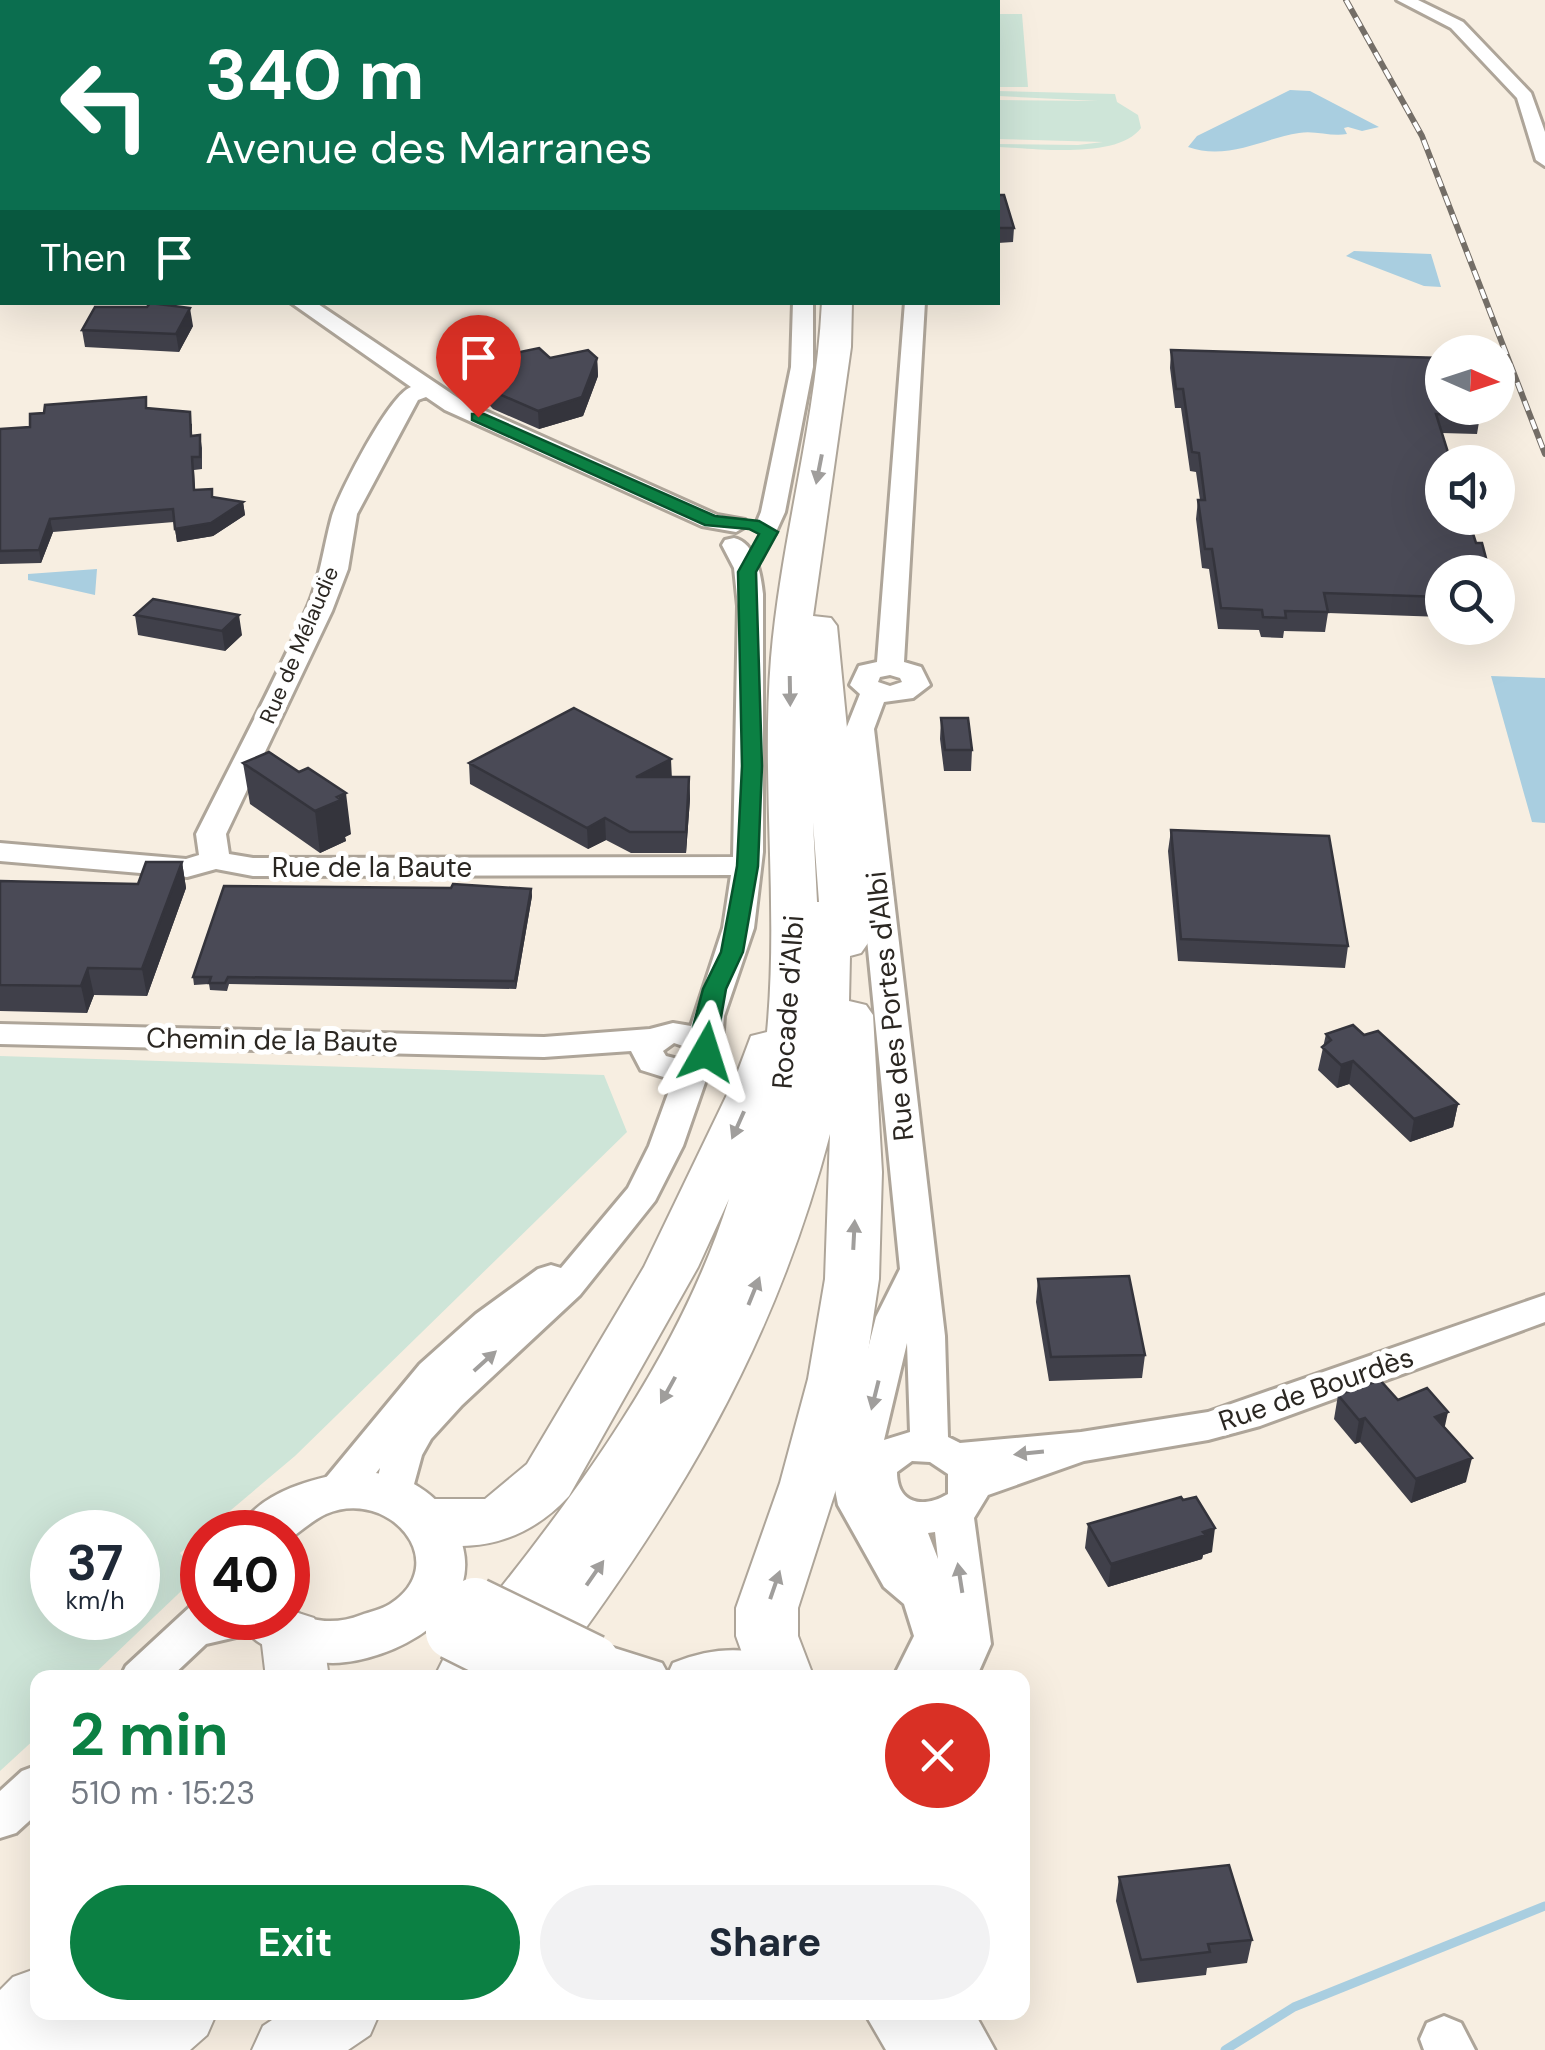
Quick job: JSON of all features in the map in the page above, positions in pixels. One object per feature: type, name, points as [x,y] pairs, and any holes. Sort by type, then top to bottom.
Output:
[{"type":"highway","name":"Rocade d'Albi","points":[[458,1623],[546,1578],[641,1440],[708,1312],[758,1188],[780,1110],[788,1062],[796,959],[771,863],[795,594],[833,394],[837,305]]},
{"type":"highway","name":"Rocade d'Albi","points":[[519,1670],[576,1599],[676,1452],[744,1318],[782,1222],[812,1116],[828,984],[818,623],[856,393],[859,305]]},
{"type":"highway","points":[[778,1670],[766,1636],[767,1608],[809,1483],[836,1379],[852,1278],[857,1172],[846,952],[818,623]]},
{"type":"highway","points":[[413,1509],[478,1526],[524,1508],[548,1480],[572,1441],[671,1267],[760,1076],[776,1017],[779,959],[771,863]]},
{"type":"highway","points":[[0,2037],[30,2008]]},
{"type":"highway","points":[[70,2050],[106,2020]]},
{"type":"highway","points":[[136,2050],[172,2020]]},
{"type":"highway","points":[[288,2050],[333,2020]]},
{"type":"main road","points":[[289,1510],[335,1492],[366,1490],[413,1509],[440,1538],[458,1623]]},
{"type":"main road","points":[[301,1640],[346,1642],[401,1623],[458,1623],[568,1670]]},
{"type":"main road","points":[[899,2020],[920,2050]]},
{"type":"main road","points":[[944,2020],[965,2050]]},
{"type":"street","points":[[1404,0],[1458,24],[1509,79],[1524,97],[1545,160]]},
{"type":"street","points":[[1509,79],[1545,89]]},
{"type":"street","points":[[304,305],[429,388],[503,430],[740,531]]},
{"type":"street","points":[[740,531],[774,512],[772,503],[802,367],[803,305]]},
{"type":"street","name":"Rue des Portes d'Albi","points":[[915,305],[882,680],[860,729],[922,1323],[915,1336],[900,1440],[940,1471]]},
{"type":"street","name":"Rue de Mélaudie","points":[[215,860],[211,834],[318,610],[335,569],[345,514],[400,408],[410,395],[429,388]]},
{"type":"street","points":[[413,1509],[402,1455],[416,1430],[448,1395],[567,1286],[643,1192],[666,1146],[700,1055],[714,989],[771,863],[752,766],[747,572],[740,531]]},
{"type":"street","name":"Rue de la Baute","points":[[0,852],[187,868],[215,860],[253,867],[771,863]]},
{"type":"street","points":[[666,1146],[666,1086],[659,1051],[714,989]]},
{"type":"street","name":"Chemin de la Baute","points":[[0,1034],[659,1051],[691,1035],[700,1055]]},
{"type":"street","points":[[335,1492],[358,1471],[398,1414],[466,1339],[604,1242]]},
{"type":"street","points":[[918,1270],[894,1317],[854,1484],[858,1505],[899,1576],[922,1595],[936,1636]]},
{"type":"street","name":"Rue de Bourdès","points":[[899,1512],[926,1518],[940,1471],[1208,1426],[1246,1416],[1545,1308]]},
{"type":"street","name":"Rue des Portes d'Albi","points":[[899,1512],[887,1504],[876,1484],[882,1462],[940,1471]]},
{"type":"street","points":[[940,1471],[970,1644],[958,1670]]},
{"type":"street","points":[[899,1512],[935,1601],[936,1636],[918,1670]]},
{"type":"street","points":[[151,1670],[183,1640]]},
{"type":"street","points":[[0,1819],[30,1791]]},
{"type":"green space","points":[[1000,14],[1022,14],[1028,87],[1000,87]]},
{"type":"green space","points":[[1000,91],[1115,94],[1117,102],[1138,115],[1141,128],[1114,145],[1095,148],[1000,147],[1000,144],[1103,142],[1000,139],[1000,100],[1098,101],[1000,96]]},
{"type":"green space","points":[[0,1056],[604,1075],[627,1132],[295,1456],[231,1510],[180,1510],[180,1592],[160,1611],[160,1510],[30,1510],[30,1640],[130,1640],[98,1670],[30,1670],[30,1743],[0,1771]]},
{"type":"water","points":[[1290,90],[1310,91],[1379,127],[1362,131],[1348,127],[1344,128],[1347,134],[1341,135],[1299,133],[1216,152],[1188,147],[1197,136]]},
{"type":"water","points":[[1354,251],[1431,254],[1441,287],[1424,286],[1346,256]]},
{"type":"water","points":[[97,569],[95,595],[28,580],[28,574]]},
{"type":"water","points":[[1491,676],[1545,678],[1545,823],[1532,822]]},
{"type":"building","points":[[1000,195],[1004,195],[1014,228],[1000,228]]},
{"type":"building","points":[[95,307],[190,308],[176,334],[82,330]]},
{"type":"building","points":[[539,348],[550,358],[588,350],[597,358],[582,397],[538,411],[492,391],[475,374],[482,372],[472,362]]},
{"type":"building","points":[[1171,350],[1425,357],[1425,425],[1439,425],[1446,445],[1425,445],[1425,535],[1473,535],[1476,543],[1482,543],[1485,555],[1425,555],[1425,596],[1324,593],[1328,612],[1285,611],[1286,618],[1263,617],[1262,610],[1221,608],[1212,549],[1205,549],[1198,500],[1205,500],[1199,453],[1192,452],[1183,389],[1176,389]]},
{"type":"building","points":[[146,397],[146,408],[190,412],[191,436],[200,435],[200,457],[192,457],[194,490],[212,489],[212,497],[243,502],[211,523],[175,529],[173,509],[50,519],[39,550],[0,551],[0,429],[30,427],[30,414],[44,413],[45,405]]},
{"type":"building","points":[[153,599],[239,615],[222,631],[135,615]]},
{"type":"building","points":[[574,708],[671,759],[636,777],[689,777],[686,832],[630,832],[605,818],[587,828],[469,763]]},
{"type":"building","points":[[941,718],[968,718],[972,750],[945,750]]},
{"type":"building","points":[[269,752],[299,772],[308,768],[346,793],[337,797],[341,800],[315,811],[243,763]]},
{"type":"building","points":[[1171,830],[1329,836],[1348,946],[1181,939]]},
{"type":"building","points":[[146,862],[182,862],[142,969],[88,968],[81,986],[0,985],[0,881],[138,884]]},
{"type":"building","points":[[453,884],[531,889],[515,981],[228,977],[225,983],[209,983],[211,977],[193,977],[224,886],[451,888]]},
{"type":"building","points":[[1353,1025],[1364,1035],[1378,1031],[1458,1104],[1414,1119],[1353,1061],[1341,1065],[1322,1047],[1331,1040],[1326,1034]]},
{"type":"building","points":[[1129,1276],[1145,1355],[1051,1357],[1038,1279]]},
{"type":"building","points":[[1380,1380],[1398,1400],[1427,1388],[1448,1412],[1435,1417],[1472,1458],[1416,1479],[1365,1418],[1359,1420],[1338,1395]]},
{"type":"building","points":[[1181,1497],[1196,1497],[1215,1528],[1203,1532],[1206,1535],[1111,1564],[1088,1524]]},
{"type":"building","points":[[1229,1865],[1252,1940],[1208,1944],[1210,1952],[1141,1960],[1119,1877]]},
{"type":"waterway","points":[[1225,2050],[1294,2007],[1545,1906]]},
{"type":"railway","points":[[1346,0],[1422,136],[1545,454]]},
{"type":"route","points":[[478,417],[712,521],[752,524],[769,532],[747,572],[752,766],[741,917],[732,952],[714,989],[705,1027],[706,1052]]}]
